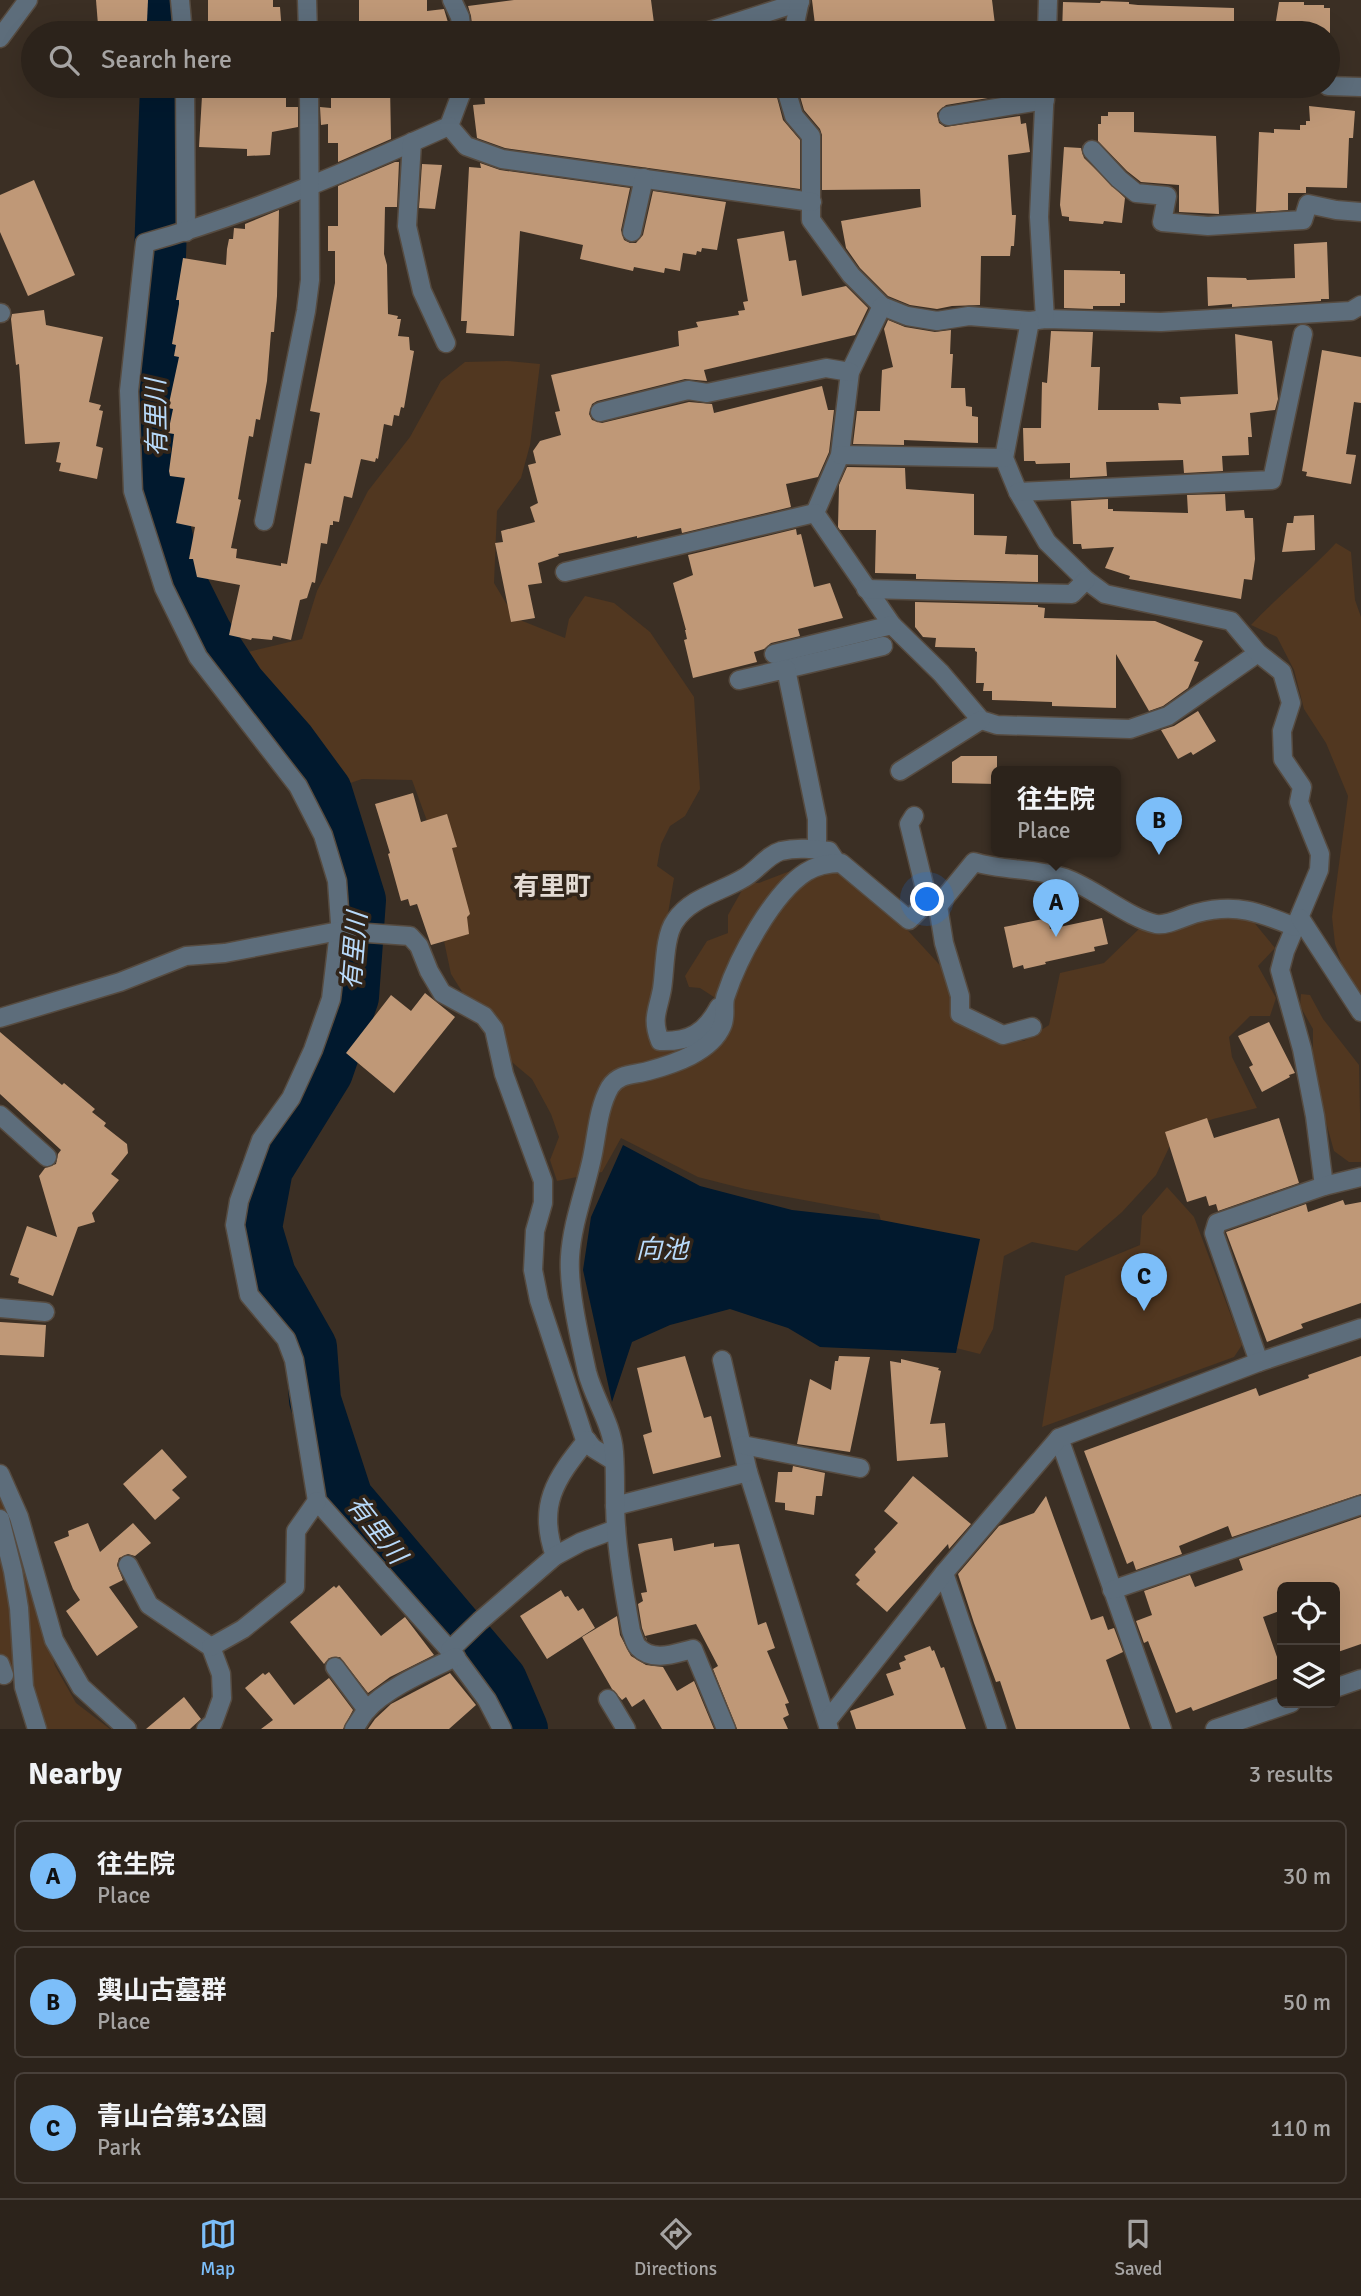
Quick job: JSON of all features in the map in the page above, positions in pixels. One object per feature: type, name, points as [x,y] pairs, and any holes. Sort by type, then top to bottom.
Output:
[{"type":"street","points":[[0,38],[8,15],[28,0]]},
{"type":"street","points":[[180,0],[182,21]]},
{"type":"street","points":[[307,0],[307,21]]},
{"type":"street","points":[[453,0],[460,21]]},
{"type":"street","points":[[1047,21],[1048,0]]},
{"type":"street","points":[[739,21],[800,1]]},
{"type":"street","points":[[796,21],[800,1]]},
{"type":"street","points":[[1340,86],[1361,87]]},
{"type":"street","points":[[185,98],[186,232]]},
{"type":"street","points":[[264,522],[310,280],[309,98]]},
{"type":"street","points":[[460,98],[449,126],[311,187],[186,232],[145,243],[129,391],[133,491],[164,588],[198,657],[298,786],[323,835],[337,881],[339,931],[331,999],[313,1050],[291,1098],[261,1140],[239,1200],[235,1225],[249,1295],[286,1339],[294,1360],[317,1501],[453,1653],[487,1700],[502,1729]]},
{"type":"street","points":[[789,98],[794,116],[811,136],[811,220],[851,275],[882,306],[907,316],[937,321],[969,316],[1161,322],[1351,311],[1361,305]]},
{"type":"street","points":[[948,116],[1024,98]]},
{"type":"street","points":[[1045,98],[1037,320],[1004,458],[1018,492],[1047,542],[1105,594],[1231,621],[1258,653],[1282,671],[1291,703],[1282,731],[1283,759],[1302,787],[1299,802],[1321,854],[1319,870],[1285,951],[1280,970],[1302,1049],[1315,1116],[1324,1186]]},
{"type":"street","points":[[449,126],[466,146],[502,159],[812,202]]},
{"type":"street","points":[[412,142],[409,236],[422,291],[446,343]]},
{"type":"street","points":[[1092,150],[1136,193],[1167,196],[1162,222],[1208,226],[1303,220],[1308,204],[1361,212]]},
{"type":"street","points":[[632,232],[644,178]]},
{"type":"street","points":[[815,513],[840,455],[850,372],[882,306]]},
{"type":"street","points":[[1018,492],[1272,480],[1303,334]]},
{"type":"street","points":[[600,412],[688,390],[707,393],[826,368],[850,372]]},
{"type":"street","points":[[840,455],[1004,458]]},
{"type":"street","points":[[565,572],[815,513]]},
{"type":"street","points":[[815,513],[892,625],[941,673],[981,720],[997,724],[1130,729],[1168,716],[1258,653]]},
{"type":"street","points":[[866,589],[1072,594],[1087,580]]},
{"type":"street","points":[[774,654],[892,625]]},
{"type":"street","points":[[739,680],[883,646]]},
{"type":"street","points":[[786,669],[817,819],[817,850]]},
{"type":"street","points":[[900,771],[981,720]]},
{"type":"street","points":[[914,816],[909,824],[960,996],[960,1014],[1003,1035],[1032,1027]]},
{"type":"street","points":[[837,863],[829,851],[805,848],[779,851],[743,879],[694,903],[675,920],[670,932],[662,993],[655,1015],[655,1029],[660,1041],[673,1041],[702,1032],[712,1021],[724,999],[739,961],[781,896],[806,873],[827,863],[837,863],[841,863],[909,920],[933,904],[974,863],[1062,877],[1084,886],[1146,921],[1159,925],[1230,907],[1259,912],[1297,923],[1361,1012]]},
{"type":"street","points":[[0,1017],[120,982],[186,956],[225,953],[339,931],[410,936],[419,946],[442,993],[484,1016],[494,1029],[505,1074],[543,1181],[543,1203],[535,1231],[533,1270],[539,1300],[574,1413],[593,1448],[614,1461]]},
{"type":"street","points":[[724,999],[726,1010],[722,1026],[707,1045],[683,1059],[646,1072],[624,1075],[611,1085],[601,1111],[570,1257],[576,1313],[588,1376],[614,1451],[616,1529],[631,1631],[638,1647],[651,1655],[665,1657],[693,1649],[726,1729]]},
{"type":"street","points":[[0,1115],[47,1157]]},
{"type":"street","points":[[1259,1362],[1214,1233],[1217,1223],[1324,1186],[1361,1177]]},
{"type":"street","points":[[0,1308],[45,1312]]},
{"type":"street","points":[[828,1725],[944,1573],[1059,1438],[1259,1362],[1361,1328]]},
{"type":"street","points":[[722,1360],[748,1472],[828,1725]]},
{"type":"street","points":[[1059,1438],[1162,1729]]},
{"type":"street","points":[[555,1556],[546,1524],[547,1508],[569,1462],[587,1440]]},
{"type":"street","points":[[743,1445],[860,1468]]},
{"type":"street","points":[[615,1506],[748,1472]]},
{"type":"street","points":[[0,1474],[19,1517],[54,1640],[81,1687],[127,1729]]},
{"type":"street","points":[[211,1647],[243,1629],[295,1587],[296,1531],[317,1501]]},
{"type":"street","points":[[1112,1590],[1361,1505]]},
{"type":"street","points":[[0,1519],[19,1608],[24,1687],[37,1729]]},
{"type":"street","points":[[354,1729],[367,1710],[453,1653],[480,1621],[555,1556],[581,1542],[616,1529]]},
{"type":"street","points":[[128,1565],[149,1605],[211,1647],[221,1674],[222,1698],[213,1723],[206,1729]]},
{"type":"street","points":[[944,1573],[997,1729]]},
{"type":"street","points":[[335,1667],[367,1710]]},
{"type":"street","points":[[1340,1686],[1361,1679]]},
{"type":"street","points":[[608,1699],[626,1729]]},
{"type":"street","points":[[1215,1729],[1277,1708]]},
{"type":"shaded area","points":[[507,361],[540,364],[530,445],[521,478],[497,511],[494,583],[515,618],[565,638],[569,619],[585,596],[614,603],[650,632],[694,697],[700,789],[685,816],[670,826],[661,844],[657,866],[674,878],[666,925],[656,1040],[692,1041],[717,999],[700,988],[689,987],[685,976],[707,941],[728,933],[728,915],[746,883],[759,883],[806,865],[828,866],[847,874],[900,922],[949,975],[955,1014],[1001,1041],[1024,1041],[1049,1025],[1060,973],[1104,963],[1141,927],[1247,914],[1275,948],[1258,966],[1276,998],[1270,1016],[1250,1016],[1229,1037],[1232,1057],[1257,1108],[1213,1119],[1176,1133],[1156,1175],[1122,1212],[1077,1251],[1032,1242],[1004,1256],[993,1329],[980,1354],[956,1348],[886,1237],[879,1214],[745,1189],[698,1177],[621,1138],[602,1172],[557,1181],[550,1160],[559,1137],[551,1114],[532,1079],[500,1052],[451,974],[444,941],[455,897],[412,780],[362,779],[336,788],[313,748],[239,663],[244,653],[302,639],[317,591],[368,491],[410,437],[441,381],[465,362]]},
{"type":"shaded area","points":[[1336,543],[1351,552],[1355,600],[1361,617],[1361,1006],[1335,944],[1332,917],[1348,796],[1326,743],[1304,709],[1294,670],[1277,637],[1251,625]]},
{"type":"shaded area","points":[[1301,994],[1310,995],[1323,1019],[1359,1065],[1361,1162],[1349,1162],[1334,1151],[1319,1097],[1313,1060],[1313,1029],[1300,1006]]},
{"type":"shaded area","points":[[1167,1187],[1194,1217],[1242,1345],[1234,1357],[1042,1427],[1065,1276],[1140,1245],[1142,1216]]},
{"type":"shaded area","points":[[0,1499],[15,1532],[55,1666],[76,1703],[110,1729],[46,1729],[33,1685],[14,1673],[0,1655]]},
{"type":"water","name":"向池","points":[[623,1145],[700,1186],[792,1210],[881,1220],[980,1239],[956,1353],[820,1347],[788,1328],[730,1309],[670,1325],[632,1342],[612,1402],[583,1270],[591,1217]]},
{"type":"building","points":[[96,0],[148,0],[147,21],[98,21]]},
{"type":"building","points":[[208,0],[273,0],[273,7],[280,7],[281,21],[208,21]]},
{"type":"building","points":[[359,0],[427,0],[427,11],[444,9],[448,21],[359,21]]},
{"type":"building","points":[[514,0],[651,0],[654,21],[472,21],[468,6]]},
{"type":"building","points":[[812,0],[992,0],[995,21],[815,21]]},
{"type":"building","points":[[1063,2],[1234,8],[1234,21],[1062,21]]},
{"type":"building","points":[[1279,2],[1304,2],[1304,5],[1324,5],[1324,8],[1330,8],[1330,21],[1276,21]]},
{"type":"building","points":[[202,98],[286,98],[286,107],[298,107],[298,127],[272,132],[270,155],[247,156],[247,149],[199,147]]},
{"type":"building","points":[[331,98],[390,98],[391,139],[338,162],[338,143],[328,143],[328,124],[321,125],[320,107],[331,108]]},
{"type":"building","points":[[484,98],[777,98],[783,120],[800,140],[800,189],[505,148],[477,138],[473,105],[485,104]]},
{"type":"building","points":[[800,98],[988,98],[946,105],[937,113],[939,123],[945,127],[1020,116],[1021,124],[1026,123],[1030,152],[1008,155],[1012,215],[1016,215],[1014,246],[1011,246],[1010,256],[981,256],[980,305],[937,309],[910,305],[888,296],[860,268],[846,248],[841,221],[921,207],[920,189],[822,190],[822,135],[804,110]]},
{"type":"building","points":[[1309,106],[1355,111],[1353,138],[1349,138],[1347,188],[1306,187],[1306,193],[1288,193],[1288,210],[1256,212],[1259,132],[1274,133],[1274,129],[1300,130],[1300,125],[1306,125],[1306,121],[1310,121]]},
{"type":"building","points":[[1108,112],[1134,112],[1134,132],[1216,136],[1219,214],[1179,212],[1179,185],[1141,182],[1127,171],[1098,141],[1098,124],[1101,124],[1101,116],[1108,116]]},
{"type":"building","points":[[1064,147],[1081,148],[1084,158],[1125,198],[1122,223],[1069,221],[1069,217],[1062,216],[1060,205]]},
{"type":"building","points":[[399,162],[397,207],[385,207],[384,254],[387,265],[388,314],[401,319],[398,336],[409,337],[410,350],[414,351],[404,408],[401,407],[399,416],[394,415],[392,426],[384,424],[378,459],[376,458],[375,462],[361,459],[352,498],[344,496],[339,522],[333,521],[333,525],[330,525],[327,544],[321,543],[315,583],[312,582],[307,598],[300,600],[291,640],[273,636],[272,640],[251,640],[229,635],[240,585],[197,577],[193,559],[189,559],[195,527],[176,523],[185,478],[170,476],[169,471],[174,434],[168,433],[173,409],[168,408],[179,357],[174,356],[176,345],[172,344],[183,258],[226,265],[229,239],[233,239],[234,228],[245,229],[245,224],[279,210],[274,332],[271,332],[267,381],[260,420],[256,419],[253,437],[249,436],[238,499],[241,500],[231,548],[237,549],[236,558],[281,566],[281,563],[287,564],[305,463],[311,464],[320,413],[310,411],[335,283],[335,251],[328,251],[328,226],[338,226],[338,186]]},
{"type":"building","points":[[480,163],[500,170],[630,188],[621,230],[624,240],[630,243],[636,243],[643,235],[653,191],[726,202],[717,250],[702,248],[696,255],[683,253],[680,271],[665,268],[664,273],[634,267],[633,271],[580,259],[583,245],[520,231],[514,336],[466,333],[467,321],[461,321],[469,167],[481,168]]},
{"type":"building","points":[[422,164],[442,165],[435,209],[419,208]]},
{"type":"building","points":[[34,180],[75,275],[28,296],[0,232],[0,195]]},
{"type":"building","points":[[784,231],[789,261],[796,260],[802,296],[846,286],[868,308],[855,335],[704,370],[707,381],[685,379],[597,401],[592,404],[589,414],[592,420],[602,423],[689,402],[712,404],[714,413],[822,386],[828,410],[834,410],[829,452],[818,477],[786,484],[791,507],[682,533],[681,528],[637,536],[558,554],[559,556],[538,563],[542,583],[528,585],[535,618],[511,622],[495,543],[503,542],[501,531],[535,522],[530,507],[538,503],[528,465],[536,463],[533,451],[540,441],[561,435],[555,412],[560,411],[551,375],[679,346],[678,331],[698,327],[696,322],[739,315],[738,311],[745,310],[743,302],[748,301],[737,239]]},
{"type":"building","points":[[1327,242],[1329,299],[1232,307],[1232,304],[1208,306],[1207,277],[1247,280],[1295,278],[1294,244]]},
{"type":"building","points":[[1064,270],[1120,271],[1120,274],[1125,274],[1125,303],[1120,303],[1120,306],[1093,306],[1093,309],[1064,308]]},
{"type":"building","points":[[44,310],[46,325],[103,337],[89,402],[101,405],[99,410],[103,411],[96,446],[103,448],[97,479],[59,471],[61,463],[56,462],[60,442],[25,444],[19,364],[16,365],[11,319],[12,314]]},
{"type":"building","points":[[888,320],[905,327],[935,332],[951,330],[951,388],[965,388],[966,406],[972,407],[972,416],[978,417],[978,443],[904,440],[904,445],[853,444],[857,411],[880,411],[882,370],[893,367],[884,329]]},
{"type":"building","points":[[1051,331],[1093,332],[1091,367],[1100,367],[1098,410],[1159,410],[1158,403],[1181,404],[1180,397],[1238,394],[1235,334],[1272,341],[1278,399],[1275,410],[1250,413],[1252,437],[1248,437],[1249,455],[1222,456],[1223,471],[1184,473],[1183,460],[1106,462],[1107,476],[1070,478],[1070,463],[1036,464],[1035,461],[1024,461],[1023,428],[1041,428],[1042,382],[1047,383]]},
{"type":"building","points":[[1322,350],[1361,357],[1361,403],[1354,402],[1346,454],[1356,455],[1351,484],[1306,476],[1307,472],[1302,471]]},
{"type":"building","points":[[847,467],[905,468],[906,489],[974,494],[974,535],[1007,536],[1005,554],[1038,555],[1038,582],[916,579],[916,574],[875,573],[876,530],[840,530],[838,527],[839,485]]},
{"type":"building","points":[[1225,494],[1226,511],[1244,510],[1245,518],[1253,518],[1255,559],[1252,580],[1244,579],[1241,599],[1129,579],[1130,576],[1105,568],[1114,547],[1082,549],[1081,544],[1073,544],[1071,501],[1108,499],[1108,509],[1113,511],[1188,513],[1187,495]]},
{"type":"building","points":[[1314,515],[1315,550],[1282,552],[1287,523],[1293,523],[1294,516]]},
{"type":"building","points":[[796,529],[797,535],[801,534],[814,587],[830,583],[843,618],[798,629],[800,636],[771,643],[754,652],[757,662],[693,678],[684,640],[687,639],[686,630],[673,583],[693,575],[688,555]]},
{"type":"building","points":[[915,602],[1038,605],[1045,608],[1044,618],[1155,621],[1203,641],[1194,661],[1199,662],[1188,688],[1163,706],[1149,711],[1116,654],[1116,708],[1052,706],[1052,702],[992,700],[992,691],[983,691],[984,683],[976,683],[975,648],[935,647],[936,638],[923,637],[915,627]]},
{"type":"building","points":[[1198,711],[1216,741],[1193,755],[1191,752],[1178,759],[1161,730],[1174,726]]},
{"type":"building","points":[[961,756],[997,756],[997,766],[991,766],[991,784],[952,783],[952,762]]},
{"type":"building","points":[[413,793],[421,822],[447,814],[457,847],[452,848],[470,914],[467,917],[469,934],[431,945],[417,904],[410,906],[408,899],[401,901],[375,804]]},
{"type":"building","points":[[1048,918],[1050,929],[1102,918],[1108,944],[1094,947],[1095,951],[1045,962],[1046,964],[1024,969],[1023,965],[1013,968],[1004,927]]},
{"type":"building","points":[[425,993],[455,1017],[394,1093],[346,1053],[391,995],[411,1011]]},
{"type":"building","points":[[1269,1022],[1295,1073],[1262,1092],[1249,1067],[1253,1065],[1238,1036]]},
{"type":"building","points":[[0,1032],[62,1085],[64,1083],[95,1109],[92,1112],[106,1123],[104,1126],[127,1144],[128,1153],[111,1174],[119,1180],[92,1213],[95,1222],[78,1227],[53,1296],[18,1283],[19,1278],[10,1275],[27,1226],[57,1237],[39,1176],[45,1168],[56,1164],[61,1150],[0,1094]]},
{"type":"building","points":[[1207,1118],[1214,1138],[1279,1118],[1299,1183],[1218,1211],[1216,1204],[1209,1206],[1206,1196],[1187,1202],[1165,1132]]},
{"type":"building","points":[[1343,1200],[1345,1205],[1361,1202],[1361,1303],[1301,1324],[1303,1328],[1267,1342],[1226,1232],[1306,1204],[1308,1212]]},
{"type":"building","points":[[0,1322],[46,1325],[44,1357],[0,1355]]},
{"type":"building","points":[[685,1356],[704,1418],[711,1416],[721,1457],[653,1474],[643,1435],[652,1432],[637,1368]]},
{"type":"building","points":[[839,1356],[870,1357],[850,1452],[797,1444],[810,1379],[831,1390],[835,1361],[838,1361]]},
{"type":"building","points":[[1361,1356],[1361,1494],[1232,1537],[1228,1526],[1179,1546],[1182,1554],[1136,1570],[1133,1561],[1127,1564],[1084,1451],[1256,1388],[1259,1396]]},
{"type":"building","points":[[901,1359],[939,1368],[941,1371],[930,1424],[945,1423],[948,1457],[897,1461],[890,1361],[901,1363]]},
{"type":"building","points":[[162,1449],[187,1477],[172,1490],[180,1498],[155,1520],[123,1484]]},
{"type":"building","points":[[793,1466],[825,1473],[822,1496],[816,1496],[814,1515],[785,1510],[785,1503],[775,1502],[778,1472],[792,1472]]},
{"type":"building","points":[[913,1476],[971,1524],[949,1549],[948,1544],[887,1612],[856,1584],[860,1580],[855,1575],[898,1523],[884,1511]]},
{"type":"building","points":[[1046,1496],[1091,1620],[1103,1616],[1108,1630],[1114,1628],[1123,1652],[1106,1660],[1130,1729],[1016,1729],[1000,1681],[996,1682],[974,1623],[958,1574],[999,1526],[1034,1513]]},
{"type":"building","points":[[1361,1517],[1361,1644],[1340,1651],[1340,1582],[1277,1582],[1277,1612],[1263,1617],[1277,1657],[1277,1679],[1193,1711],[1191,1707],[1176,1713],[1148,1641],[1144,1643],[1136,1621],[1152,1615],[1144,1591],[1190,1575],[1195,1587],[1243,1570],[1239,1559]]},
{"type":"building","points":[[88,1523],[100,1552],[133,1523],[151,1543],[135,1556],[128,1554],[119,1558],[117,1565],[123,1580],[109,1587],[138,1627],[97,1656],[66,1611],[80,1600],[54,1542],[69,1536],[68,1531]]},
{"type":"building","points":[[672,1538],[674,1551],[714,1543],[714,1547],[739,1544],[758,1625],[766,1622],[775,1648],[767,1651],[789,1703],[785,1704],[789,1715],[783,1718],[788,1729],[737,1729],[713,1669],[718,1666],[696,1624],[645,1636],[638,1604],[643,1601],[641,1593],[647,1592],[638,1544]]},
{"type":"building","points":[[339,1585],[381,1636],[405,1617],[434,1655],[390,1677],[368,1693],[340,1657],[329,1658],[324,1664],[290,1622],[334,1586],[336,1588]]},
{"type":"building","points":[[561,1590],[578,1611],[583,1608],[595,1628],[547,1659],[520,1616]]},
{"type":"building","points":[[617,1616],[620,1635],[631,1656],[646,1665],[663,1667],[677,1691],[694,1681],[714,1729],[662,1729],[644,1699],[632,1707],[626,1697],[622,1700],[612,1689],[582,1637]]},
{"type":"building","points":[[930,1646],[941,1668],[944,1667],[966,1729],[856,1729],[850,1711],[894,1695],[886,1674],[901,1669],[899,1663],[906,1660],[904,1656]]},
{"type":"building","points":[[269,1672],[294,1705],[329,1678],[353,1710],[343,1729],[261,1729],[273,1720],[245,1688],[263,1673],[265,1675]]},
{"type":"building","points":[[450,1673],[476,1705],[449,1729],[368,1729],[391,1704]]},
{"type":"building","points":[[184,1697],[201,1719],[190,1729],[146,1729]]},
{"type":"waterway","name":"有里川","points":[[163,0],[166,21]]},
{"type":"waterway","name":"有里川","points":[[166,98],[154,425],[161,513],[175,571],[206,633],[240,685],[290,742],[326,791],[360,900],[353,997],[327,1072],[267,1169],[256,1228],[270,1275],[311,1347],[315,1400],[347,1498],[501,1680],[522,1729]]},
{"type":"place","name":"輿山古墓群","points":[[1159,855]]},
{"type":"place","name":"往生院","points":[[1056,937]]},
{"type":"place","name":"青山台第3公園","points":[[1144,1311]]},
{"type":"district","name":"有里町","points":[[552,887]]}]
